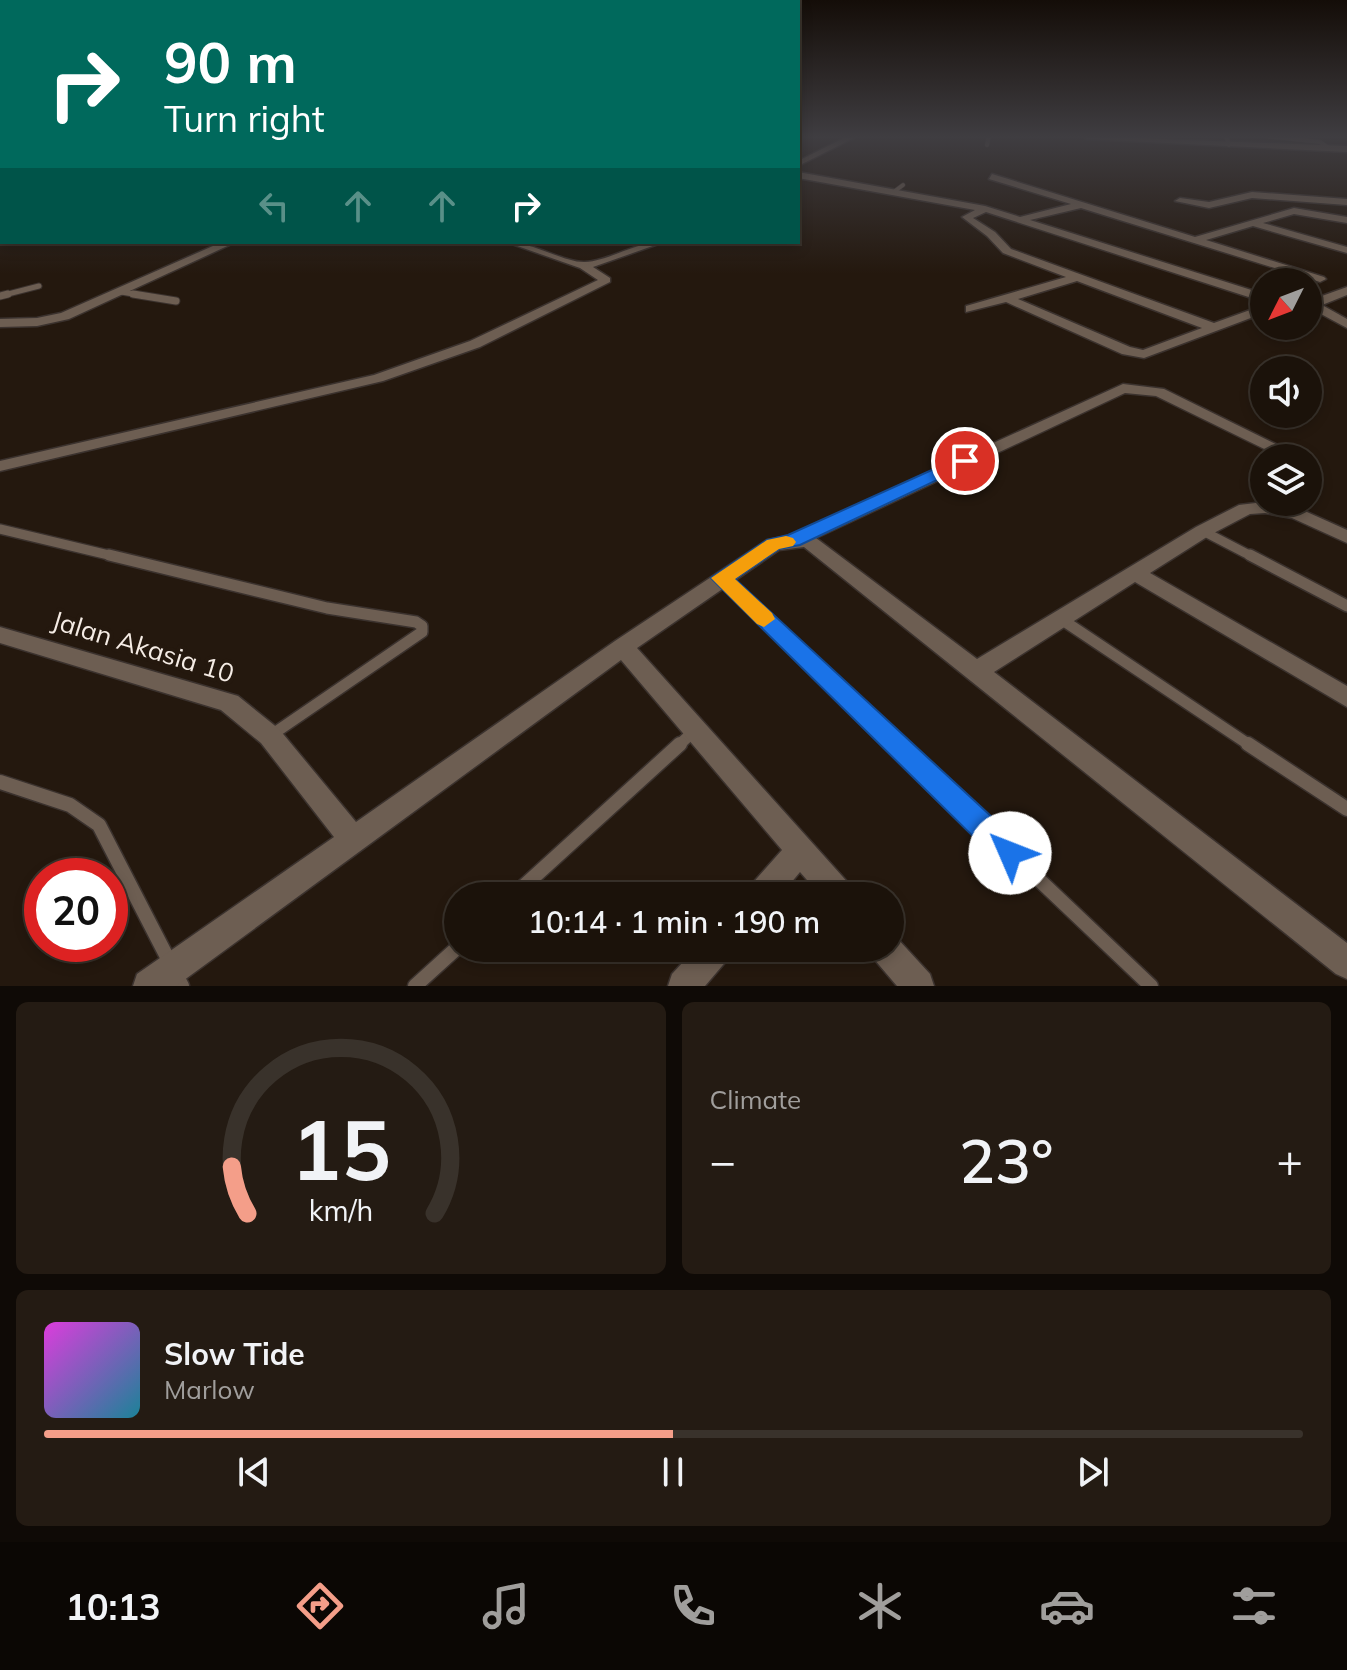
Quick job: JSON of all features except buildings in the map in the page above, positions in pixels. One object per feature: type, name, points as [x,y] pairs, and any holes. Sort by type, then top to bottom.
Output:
[{"type":"street","points":[[849,182],[899,188],[985,209],[1250,293]]},
{"type":"street","points":[[1008,182],[1285,268]]},
{"type":"street","points":[[1180,201],[1209,205],[1252,195],[1347,202]]},
{"type":"street","points":[[1022,220],[1083,205]]},
{"type":"street","points":[[985,209],[967,217],[991,234],[1002,248],[1214,328]]},
{"type":"street","points":[[1196,240],[1303,211],[1347,220]]},
{"type":"street","points":[[1252,223],[1347,250]]},
{"type":"street","points":[[0,323],[37,322],[65,316],[227,244]]},
{"type":"street","points":[[0,466],[378,378],[475,344],[606,280],[592,270],[517,244]]},
{"type":"street","points":[[592,270],[654,244]]},
{"type":"street","points":[[970,309],[1079,277]]},
{"type":"street","points":[[1347,291],[1312,304],[1347,324]]},
{"type":"street","points":[[1008,299],[1134,353],[1148,354],[1250,314]]},
{"type":"street","points":[[168,980],[353,839],[774,544],[793,541],[1123,388],[1159,392],[1267,444]]},
{"type":"street","points":[[978,670],[1203,531],[1250,508]]},
{"type":"street","points":[[1302,516],[1347,537]]},
{"type":"street","points":[[793,541],[815,544],[1347,963]]},
{"type":"street","points":[[1136,574],[1347,698]]},
{"type":"street","name":"Jalan Akasia 10","points":[[0,635],[211,695],[229,703],[270,736],[353,839]]},
{"type":"street","points":[[623,647],[828,882]]},
{"type":"street","points":[[773,882],[800,850]]},
{"type":"street","points":[[684,986],[705,962]]},
{"type":"street","points":[[897,962],[918,986]]},
{"type":"lane","points":[[0,296],[39,286]]},
{"type":"lane","points":[[121,292],[176,301]]},
{"type":"lane","points":[[0,529],[327,608],[416,622],[422,626],[422,632],[376,667],[270,736]]},
{"type":"lane","points":[[1203,531],[1347,606]]},
{"type":"lane","points":[[722,578],[1151,986]]},
{"type":"lane","points":[[1061,619],[1347,809]]},
{"type":"lane","points":[[528,882],[696,729]]},
{"type":"lane","points":[[0,782],[70,805],[99,825],[168,980]]},
{"type":"lane","points":[[415,986],[444,960]]},
{"type":"slow traffic","points":[[764,619],[722,578],[774,544],[786,542]]},
{"type":"route","points":[[965,461],[793,541],[774,544],[722,578],[1010,853]]}]
